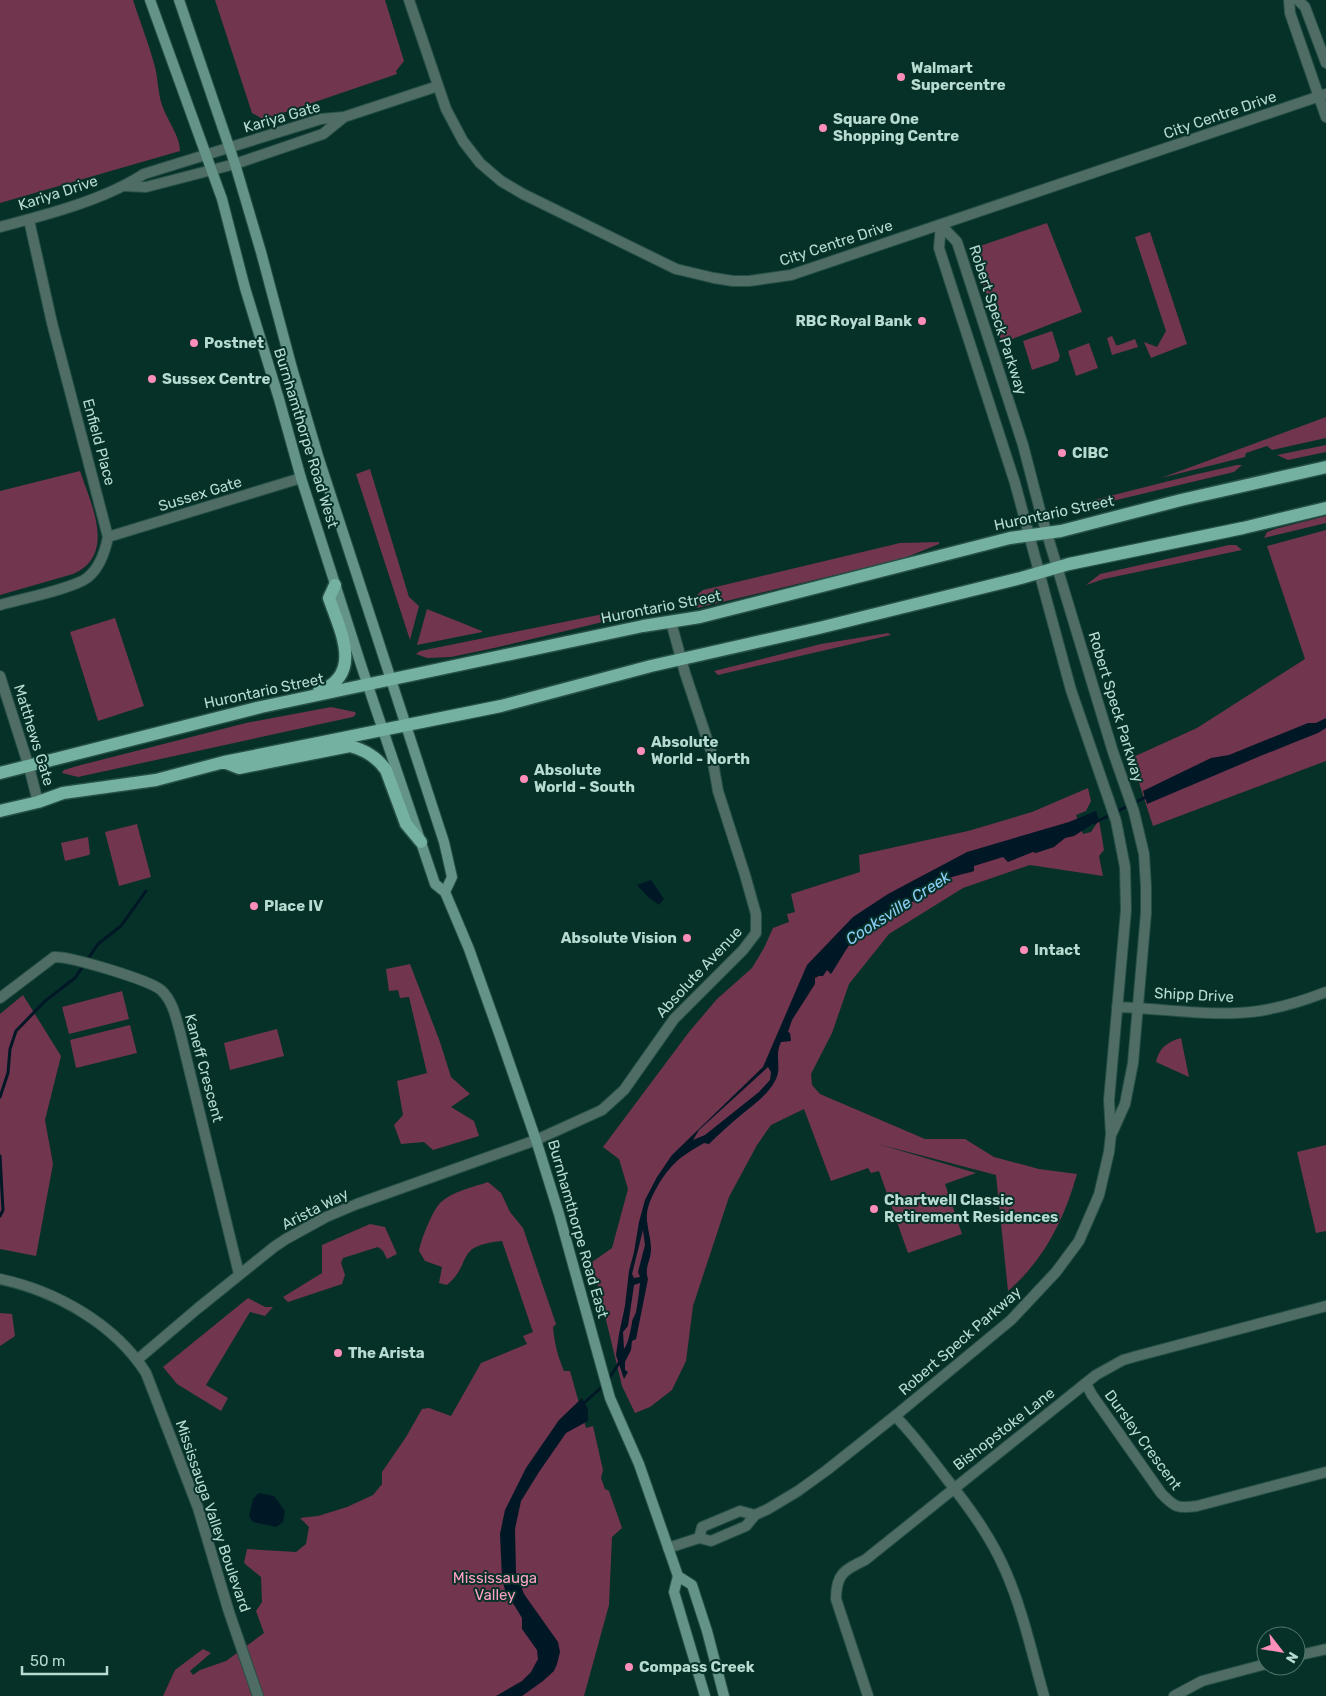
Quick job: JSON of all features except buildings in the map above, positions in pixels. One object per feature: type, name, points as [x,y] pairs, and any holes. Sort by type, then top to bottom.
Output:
[{"type":"main road","name":"Burnhamthorpe Road West","points":[[150,0],[222,199],[245,288],[301,478],[334,585],[384,730]]},
{"type":"main road","name":"Burnhamthorpe Road West","points":[[179,0],[235,164],[262,252],[292,368],[318,456],[405,726]]},
{"type":"main road","name":"Hurontario Street","points":[[0,773],[261,707],[368,686],[643,626],[700,618],[1010,538],[1061,532],[1182,500],[1326,467]]},
{"type":"main road","points":[[1250,527],[1326,503]]},
{"type":"main road","points":[[0,811],[38,802],[63,793],[156,780],[224,762],[501,706],[651,666],[819,628],[1058,567],[1250,527],[1326,508]]},
{"type":"main road","points":[[261,707],[275,701],[315,693],[328,688],[337,681],[342,673],[346,656],[345,645],[329,598],[334,585]]},
{"type":"main road","points":[[405,726],[444,842],[452,877],[445,892]]},
{"type":"main road","name":"Burnhamthorpe Road East","points":[[384,730],[435,884],[445,892],[469,949],[536,1140],[593,1332],[610,1398],[639,1464],[678,1576],[674,1592],[705,1696]]},
{"type":"main road","points":[[224,762],[239,768],[350,746],[360,749],[377,759],[386,770],[406,824],[421,842]]},
{"type":"main road","name":"Burnhamthorpe Road East","points":[[678,1576],[692,1584],[707,1631],[724,1696]]},
{"type":"street","name":"City Centre Drive","points":[[409,0],[446,109],[463,140],[480,163],[501,181],[522,194],[676,269],[732,281],[771,279],[791,275],[1323,95]]},
{"type":"street","points":[[1289,0],[1290,13],[1323,95],[1326,117]]},
{"type":"street","points":[[1298,0],[1305,7],[1326,62]]},
{"type":"street","name":"Kariya Gate","points":[[229,148],[321,119],[344,117],[438,86]]},
{"type":"street","name":"Kariya Gate","points":[[235,164],[323,134],[344,117]]},
{"type":"street","name":"Kariya Drive","points":[[0,227],[29,220],[125,186],[144,174],[229,148]]},
{"type":"street","name":"Kariya Drive","points":[[125,186],[146,187],[235,164]]},
{"type":"street","name":"Enfield Place","points":[[29,220],[52,323],[108,537]]},
{"type":"street","name":"Robert Speck Parkway","points":[[941,225],[956,242],[1022,445],[1047,534],[1134,812],[1144,854],[1146,913],[1133,1063],[1125,1104],[1111,1134]]},
{"type":"street","name":"Robert Speck Parkway","points":[[668,1548],[699,1538],[711,1541],[746,1526],[755,1515],[798,1491],[895,1416],[1010,1320],[1056,1272],[1078,1241],[1100,1195],[1109,1152],[1111,1134],[1109,1100],[1126,910],[1125,867],[1116,821],[1071,690],[1012,474],[939,248],[941,225]]},
{"type":"street","name":"Sussex Gate","points":[[108,537],[301,478]]},
{"type":"street","points":[[0,605],[71,585],[86,578],[100,563],[108,537]]},
{"type":"street","name":"Absolute Avenue","points":[[536,1140],[602,1110],[624,1090],[674,1019],[742,950],[756,933],[756,914],[718,791],[711,752],[681,660],[671,622]]},
{"type":"street","name":"Matthews Gate","points":[[0,676],[38,802]]},
{"type":"street","name":"Kaneff Crescent","points":[[0,998],[54,957],[68,957],[95,965],[160,990],[170,1003],[180,1032],[240,1274]]},
{"type":"street","name":"Shipp Drive","points":[[1117,1007],[1239,1013],[1272,1009],[1302,1002],[1326,992]]},
{"type":"street","name":"Arista Way","points":[[137,1360],[240,1274],[286,1239],[326,1217],[356,1204],[536,1140]]},
{"type":"street","name":"Mississauga Valley Boulevard","points":[[0,1279],[42,1292],[75,1308],[109,1332],[137,1360],[146,1373],[198,1508],[258,1696]]},
{"type":"street","name":"Bishopstoke Lane","points":[[868,1696],[836,1599],[836,1585],[844,1570],[864,1560],[1096,1375],[1123,1360],[1326,1306]]},
{"type":"street","name":"Dursley Crescent","points":[[1086,1384],[1145,1470],[1171,1504],[1183,1508],[1196,1506],[1326,1472]]},
{"type":"street","points":[[895,1416],[907,1428],[978,1521],[1005,1571],[1019,1605],[1044,1696]]},
{"type":"street","name":"Robert Speck Parkway","points":[[699,1538],[702,1528],[740,1511],[755,1515]]},
{"type":"street","points":[[1306,1654],[1326,1649]]},
{"type":"street","points":[[1174,1696],[1202,1681],[1256,1667]]},
{"type":"green space","points":[[0,0],[133,0],[155,67],[162,105],[178,140],[180,151],[0,203]]},
{"type":"green space","points":[[215,0],[385,0],[404,61],[396,71],[397,74],[268,118],[261,118],[252,113]]},
{"type":"green space","points":[[1047,223],[1082,312],[1002,343],[974,257],[974,248]]},
{"type":"green space","points":[[1150,232],[1187,344],[1151,358],[1144,342],[1157,347],[1166,331],[1135,237]]},
{"type":"green space","points":[[1052,331],[1060,356],[1058,361],[1032,370],[1023,341]]},
{"type":"green space","points":[[1112,336],[1116,345],[1135,339],[1138,347],[1112,355],[1107,338]]},
{"type":"green space","points":[[1089,343],[1098,368],[1076,376],[1068,351]]},
{"type":"green space","points":[[1326,417],[1326,438],[1272,450],[1267,446],[1246,453],[1245,457],[1161,478]]},
{"type":"green space","points":[[1326,445],[1326,452],[1288,460],[1277,455]]},
{"type":"green space","points":[[1242,465],[1234,472],[1087,507],[1070,506],[1193,475]]},
{"type":"green space","points":[[370,469],[409,597],[419,606],[410,640],[356,474]]},
{"type":"green space","points":[[80,471],[90,498],[97,528],[97,542],[94,555],[86,565],[73,574],[0,595],[0,491]]},
{"type":"green space","points":[[1326,516],[1326,523],[1264,538],[1267,532],[1275,529]]},
{"type":"green space","points":[[1326,530],[1326,761],[1153,826],[1131,758],[1197,728],[1305,659],[1267,546]]},
{"type":"green space","points":[[939,542],[939,544],[902,559],[697,608],[694,601],[703,590],[900,543]]},
{"type":"green space","points":[[1236,545],[1242,550],[1104,579],[1086,585],[1100,574]]},
{"type":"green space","points":[[427,609],[482,631],[482,632],[417,645]]},
{"type":"green space","points":[[623,610],[632,615],[494,648],[451,657],[427,658],[416,654],[420,651]]},
{"type":"green space","points":[[115,618],[144,706],[98,721],[70,632]]},
{"type":"green space","points":[[888,633],[891,635],[718,675],[714,671],[821,644]]},
{"type":"green space","points":[[331,707],[355,712],[356,714],[353,717],[78,777],[62,773],[64,770],[77,766],[246,723]]},
{"type":"green space","points":[[1088,788],[1091,801],[1086,811],[1076,815],[1083,834],[1091,832],[1099,820],[1104,850],[1099,856],[1103,876],[1030,865],[963,888],[889,934],[849,984],[832,1033],[811,1074],[812,1085],[820,1094],[925,1139],[965,1139],[994,1157],[1039,1169],[1077,1174],[1059,1223],[1032,1266],[1008,1291],[996,1175],[878,1144],[976,1173],[945,1184],[962,1234],[908,1253],[879,1171],[871,1173],[868,1168],[831,1181],[804,1109],[771,1125],[757,1145],[729,1197],[693,1306],[686,1361],[672,1390],[650,1407],[635,1413],[622,1386],[592,1262],[612,1248],[628,1189],[619,1159],[603,1147],[689,1032],[717,999],[752,968],[773,928],[789,922],[787,914],[795,912],[791,894],[860,872],[859,855],[968,831],[1032,812]]},
{"type":"green space","points":[[137,824],[151,877],[119,886],[105,832]]},
{"type":"green space","points":[[88,837],[89,855],[65,861],[61,843]]},
{"type":"green space","points":[[410,964],[440,1042],[451,1077],[470,1094],[451,1107],[474,1121],[479,1136],[433,1150],[424,1142],[401,1144],[394,1125],[403,1115],[397,1081],[427,1073],[409,997],[400,998],[398,990],[389,991],[386,969]]},
{"type":"green space","points":[[122,991],[129,1019],[69,1034],[62,1007]]},
{"type":"green space","points":[[23,995],[61,1056],[45,1120],[53,1164],[36,1256],[0,1249],[0,1014]]},
{"type":"green space","points":[[130,1025],[137,1053],[76,1068],[70,1040]]},
{"type":"green space","points":[[277,1029],[284,1056],[230,1070],[224,1043]]},
{"type":"green space","points":[[1181,1038],[1189,1077],[1156,1062],[1164,1046]]},
{"type":"green space","points":[[1326,1145],[1326,1231],[1316,1233],[1297,1152]]},
{"type":"green space","name":"Mississauga Valley","points":[[488,1182],[501,1193],[510,1212],[523,1228],[556,1324],[553,1327],[555,1344],[560,1360],[564,1371],[570,1371],[586,1428],[593,1426],[603,1470],[601,1478],[605,1489],[609,1491],[622,1528],[612,1537],[609,1605],[584,1696],[163,1696],[175,1670],[203,1649],[211,1653],[190,1671],[193,1675],[200,1670],[226,1661],[264,1633],[256,1611],[262,1602],[261,1577],[244,1563],[247,1549],[296,1552],[306,1544],[309,1527],[300,1518],[318,1516],[347,1507],[373,1495],[382,1484],[382,1472],[406,1437],[422,1409],[429,1408],[451,1416],[481,1363],[527,1344],[523,1336],[533,1332],[502,1241],[487,1243],[470,1251],[455,1277],[447,1285],[439,1283],[442,1267],[425,1261],[419,1251],[427,1226],[440,1203],[456,1193]]},
{"type":"green space","points":[[370,1224],[385,1227],[397,1254],[387,1259],[383,1251],[378,1247],[343,1258],[341,1263],[345,1275],[342,1284],[288,1302],[283,1297],[322,1273],[322,1245]]},
{"type":"green space","points":[[248,1298],[265,1307],[273,1307],[265,1316],[250,1312],[206,1385],[228,1398],[221,1411],[177,1384],[163,1367]]},
{"type":"green space","points":[[0,1313],[12,1314],[15,1336],[0,1346]]},
{"type":"water","points":[[1326,718],[1326,728],[1318,733],[1147,804],[1143,791],[1211,758],[1229,755],[1308,723],[1316,723]]},
{"type":"water","points":[[1096,811],[1099,820],[1074,836],[1065,838],[1054,847],[1036,853],[1033,852],[1008,862],[1003,857],[974,866],[974,871],[943,881],[933,888],[930,894],[894,911],[861,932],[848,947],[831,974],[827,970],[823,976],[815,978],[815,984],[792,1020],[788,1032],[790,1033],[791,1041],[781,1042],[778,1052],[778,1074],[769,1090],[709,1144],[704,1143],[678,1160],[666,1173],[653,1194],[647,1214],[651,1249],[647,1271],[648,1279],[636,1339],[632,1341],[631,1350],[625,1362],[625,1370],[628,1372],[624,1379],[616,1355],[629,1271],[645,1200],[657,1177],[672,1155],[763,1067],[807,965],[853,917],[888,894],[967,852],[1069,822]],"holes":[[[768,1067],[771,1072],[770,1080],[759,1092],[705,1135],[693,1140],[699,1130]],[[643,1230],[645,1245],[638,1272],[640,1277],[634,1278],[632,1274]],[[640,1283],[636,1312],[624,1349],[623,1332],[628,1326],[634,1285]]]},
{"type":"water","points":[[651,880],[664,899],[659,905],[637,885]]},
{"type":"water","points":[[582,1398],[588,1409],[588,1421],[566,1433],[539,1472],[521,1501],[515,1529],[516,1573],[524,1594],[558,1642],[560,1652],[557,1664],[554,1671],[522,1696],[496,1696],[522,1681],[531,1672],[538,1659],[537,1650],[522,1629],[522,1618],[505,1590],[502,1578],[500,1534],[505,1510],[526,1468],[559,1420]]},
{"type":"water","points":[[259,1493],[274,1496],[285,1511],[283,1522],[276,1527],[253,1522],[249,1516],[253,1499]]},
{"type":"waterway","name":"Cooksville Creek","points":[[1094,823],[1148,796]]},
{"type":"waterway","points":[[0,1097],[8,1073],[10,1049],[16,1031],[45,1001],[75,978],[98,944],[121,926],[146,891]]},
{"type":"waterway","points":[[0,1156],[3,1210],[0,1216]]},
{"type":"waterway","name":"Cooksville Creek","points":[[608,1380],[621,1360]]},
{"type":"waterway","name":"Cooksville Creek","points":[[583,1404],[604,1385]]},
{"type":"place","name":"Walmart Supercentre","points":[[901,77]]},
{"type":"place","name":"Square One Shopping Centre","points":[[823,128]]},
{"type":"place","name":"RBC Royal Bank","points":[[922,321]]},
{"type":"place","name":"Postnet","points":[[194,343]]},
{"type":"place","name":"Sussex Centre","points":[[152,379]]},
{"type":"place","name":"CIBC","points":[[1062,453]]},
{"type":"place","name":"Absolute World - North","points":[[641,751]]},
{"type":"place","name":"Absolute World - South","points":[[524,779]]},
{"type":"place","name":"Place IV","points":[[254,906]]},
{"type":"place","name":"Absolute Vision","points":[[687,938]]},
{"type":"place","name":"Intact","points":[[1024,950]]},
{"type":"place","name":"Chartwell Classic Retirement Residences","points":[[874,1209]]},
{"type":"place","name":"The Arista","points":[[338,1353]]},
{"type":"place","name":"Compass Creek","points":[[629,1667]]}]
